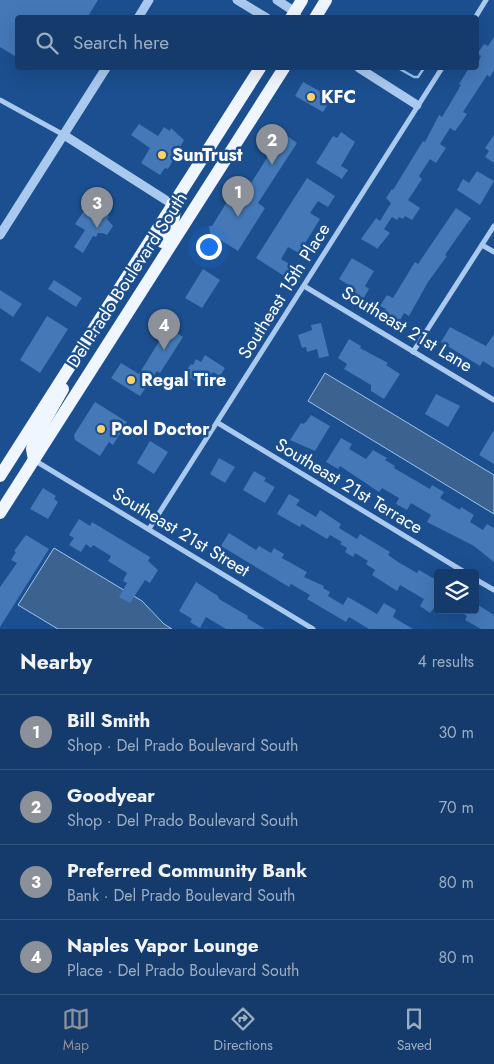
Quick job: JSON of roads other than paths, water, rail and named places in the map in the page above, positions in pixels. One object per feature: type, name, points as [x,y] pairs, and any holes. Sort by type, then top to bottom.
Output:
[{"type":"main road","points":[[294,15],[302,0]]},
{"type":"main road","points":[[318,15],[326,0]]},
{"type":"main road","name":"Del Prado Boulevard South","points":[[0,476],[259,70]]},
{"type":"main road","name":"Del Prado Boulevard South","points":[[0,513],[283,70]]},
{"type":"main road","points":[[136,298],[146,267],[171,229],[175,213],[172,204]]},
{"type":"main road","points":[[34,460],[32,449],[34,440],[62,392],[71,363]]},
{"type":"street","points":[[140,15],[149,0]]},
{"type":"street","points":[[238,0],[262,15]]},
{"type":"street","points":[[277,0],[293,15]]},
{"type":"street","points":[[477,15],[486,0]]},
{"type":"street","points":[[0,235],[105,70]]},
{"type":"street","points":[[362,70],[417,105]]},
{"type":"street","name":"Southeast 15th Place","points":[[149,529],[441,70]]},
{"type":"street","points":[[0,100],[64,134],[172,204]]},
{"type":"street","points":[[413,352],[494,226]]},
{"type":"street","points":[[482,245],[494,252]]},
{"type":"street","name":"Southeast 21st Lane","points":[[304,286],[494,400]]},
{"type":"street","name":"Southeast 21st Terrace","points":[[218,423],[459,569]]},
{"type":"street","name":"Southeast 21st Street","points":[[34,460],[313,629]]},
{"type":"street","points":[[479,581],[494,590]]},
{"type":"water","points":[[325,373],[494,475],[494,514],[308,401]]},
{"type":"water","points":[[54,548],[142,601],[164,624],[172,629],[58,629],[18,605]]},
{"type":"waterway","points":[[402,70],[414,77],[418,77],[423,70]]},
{"type":"place","name":"KFC","points":[[311,97]]},
{"type":"place","name":"SunTrust","points":[[162,155]]},
{"type":"place","name":"Goodyear","points":[[272,165]]},
{"type":"place","name":"Bill Smith","points":[[238,217]]},
{"type":"place","name":"Preferred Community Bank","points":[[97,228]]},
{"type":"place","name":"Naples Vapor Lounge","points":[[164,350]]},
{"type":"place","name":"Regal Tire","points":[[131,380]]},
{"type":"place","name":"Pool Doctor","points":[[101,429]]}]
